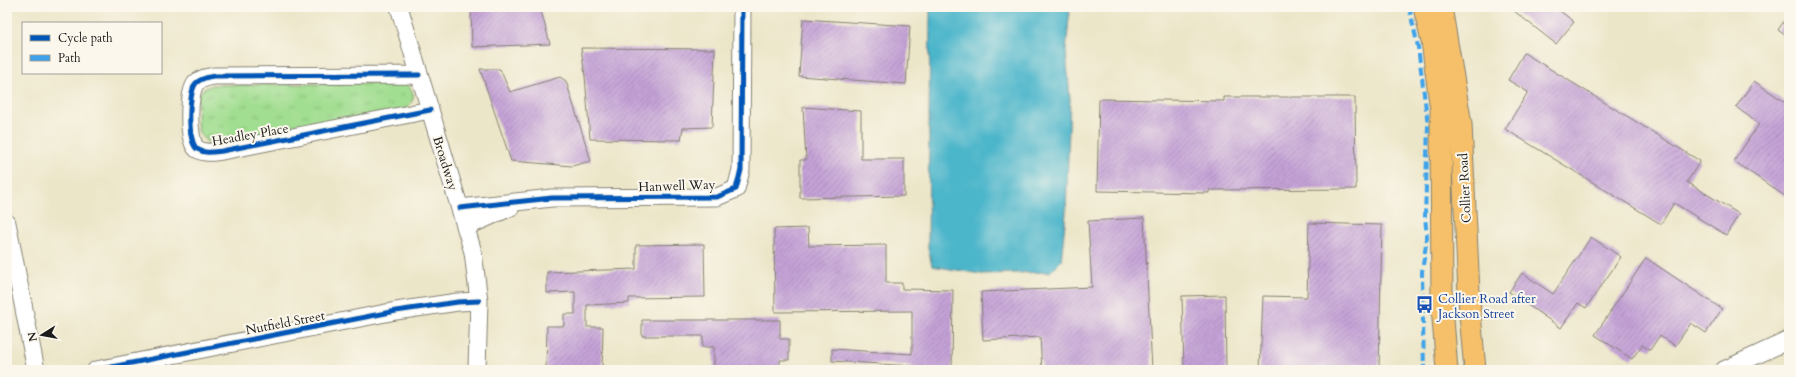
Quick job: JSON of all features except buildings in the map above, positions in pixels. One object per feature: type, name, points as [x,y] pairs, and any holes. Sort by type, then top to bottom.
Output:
[{"type":"main road","name":"Collier Road","points":[[1424,7],[1432,41],[1441,110],[1442,306],[1446,370]]},
{"type":"main road","name":"Collier Road","points":[[1441,7],[1461,124],[1470,308],[1475,370]]},
{"type":"street","name":"Broadway","points":[[399,7],[473,252],[479,301],[477,370]]},
{"type":"street","name":"Hanwell Way","points":[[460,208],[508,202],[520,203],[552,198],[717,197],[736,189],[741,170],[742,7]]},
{"type":"street","name":"Headley Place","points":[[419,75],[214,76],[202,78],[196,83],[191,96],[190,134],[196,148],[209,153],[430,110]]},
{"type":"street","name":"Hanwell Way","points":[[466,227],[520,203]]},
{"type":"street","points":[[7,223],[11,267],[36,370]]},
{"type":"street","name":"Nutfield Street","points":[[96,370],[396,311],[458,302],[479,301]]},
{"type":"street","points":[[1724,370],[1789,340]]},
{"type":"green space","points":[[406,83],[412,90],[413,98],[410,104],[403,110],[222,145],[205,140],[200,135],[198,129],[198,96],[200,92],[211,85]]},
{"type":"water","points":[[930,7],[1070,7],[1066,51],[1070,99],[1066,213],[1061,261],[1050,272],[981,274],[932,266],[928,248]]},
{"type":"marked path","points":[[1409,7],[1418,47],[1428,125],[1425,217],[1427,237],[1422,272],[1424,370]]},
{"type":"cycle path","points":[[460,208],[552,198],[717,197],[736,189],[741,170],[742,7]]},
{"type":"cycle path","points":[[419,75],[207,77],[196,83],[191,96],[190,127],[194,144],[200,151],[222,151],[430,110]]},
{"type":"cycle path","points":[[96,370],[396,311],[458,302],[479,301]]},
{"type":"place","name":"Collier Road after Jackson Street","points":[[1425,305]]}]
